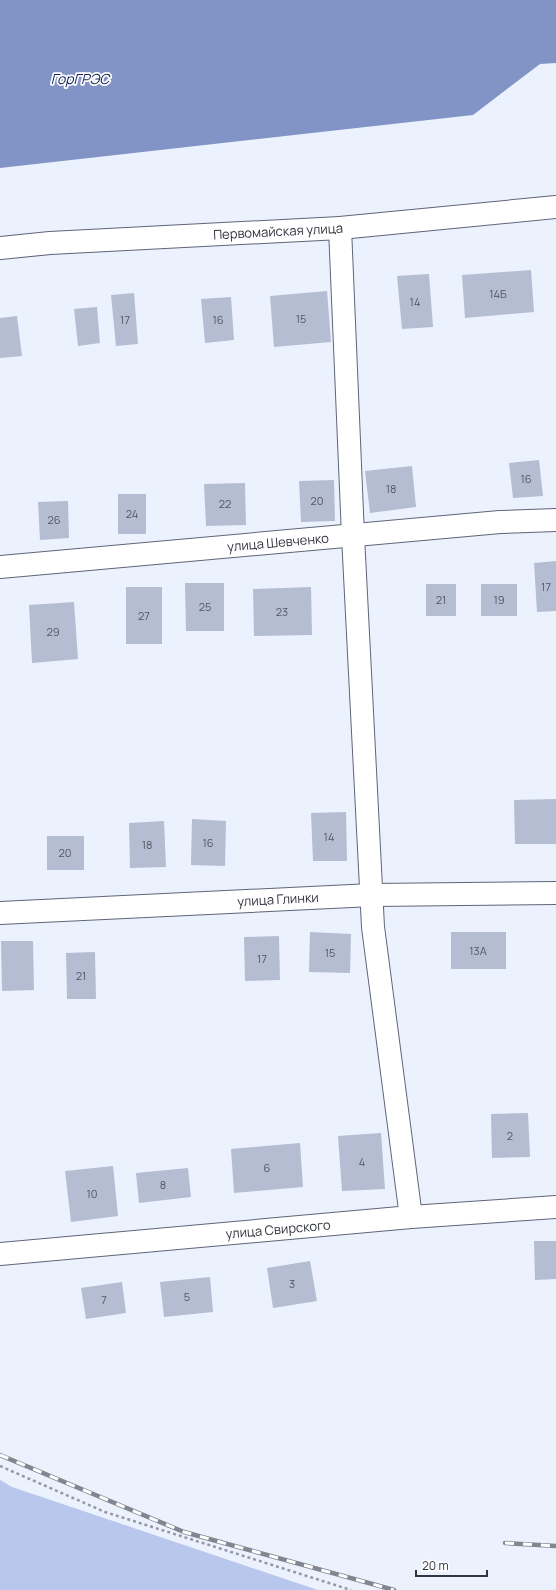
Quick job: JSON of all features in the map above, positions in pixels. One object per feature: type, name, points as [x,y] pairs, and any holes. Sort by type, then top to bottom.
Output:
[{"type":"street","name":"Первомайская улица","points":[[0,248],[50,243],[340,228],[556,207]]},
{"type":"street","points":[[340,228],[353,536],[373,927],[411,1218]]},
{"type":"street","name":"улица Шевченко","points":[[0,567],[500,522],[556,520]]},
{"type":"street","name":"улица Глинки","points":[[0,913],[372,895],[556,893]]},
{"type":"street","name":"улица Свирского","points":[[0,1254],[411,1218],[556,1207]]},
{"type":"path","points":[[0,1466],[105,1512],[351,1590]]},
{"type":"shaded area","points":[[0,1480],[12,1487],[318,1590],[0,1590]]},
{"type":"water","name":"ГорГРЭС","points":[[0,0],[556,0],[556,63],[540,64],[473,115],[0,168]]},
{"type":"building","points":[[531,270],[534,312],[465,318],[462,275]]},
{"type":"building","points":[[429,274],[433,327],[402,329],[397,276]]},
{"type":"building","points":[[327,291],[331,342],[274,347],[270,296]]},
{"type":"building","points":[[134,293],[138,344],[116,346],[111,295]]},
{"type":"building","points":[[231,297],[234,340],[205,343],[201,299]]},
{"type":"building","points":[[97,307],[100,343],[78,346],[74,309]]},
{"type":"building","points":[[17,316],[22,356],[0,358],[0,318]]},
{"type":"building","points":[[539,460],[543,496],[513,498],[509,463]]},
{"type":"building","points":[[412,466],[416,507],[370,513],[365,471]]},
{"type":"building","points":[[334,480],[335,521],[301,522],[299,481]]},
{"type":"building","points":[[245,483],[246,525],[206,526],[204,484]]},
{"type":"building","points":[[118,494],[146,494],[146,534],[118,534]]},
{"type":"building","points":[[68,501],[69,538],[40,540],[38,502]]},
{"type":"building","points":[[556,561],[556,611],[537,612],[534,563]]},
{"type":"building","points":[[185,583],[224,583],[224,631],[186,631]]},
{"type":"building","points":[[426,584],[456,584],[456,616],[426,616]]},
{"type":"building","points":[[481,584],[517,584],[517,616],[481,616]]},
{"type":"building","points":[[126,587],[162,587],[162,644],[126,644]]},
{"type":"building","points":[[311,587],[312,635],[254,636],[253,589]]},
{"type":"building","points":[[74,602],[78,659],[32,663],[29,605]]},
{"type":"building","points":[[556,799],[556,844],[515,844],[514,800]]},
{"type":"building","points":[[346,812],[347,861],[313,861],[311,813]]},
{"type":"building","points":[[192,819],[226,821],[225,866],[191,865]]},
{"type":"building","points":[[164,821],[166,867],[130,868],[129,823]]},
{"type":"building","points":[[47,836],[84,836],[84,870],[47,870]]},
{"type":"building","points":[[310,932],[351,934],[350,973],[309,972]]},
{"type":"building","points":[[451,932],[506,932],[506,969],[451,969]]},
{"type":"building","points":[[279,936],[280,980],[245,981],[244,937]]},
{"type":"building","points":[[1,941],[33,941],[34,990],[2,991]]},
{"type":"building","points":[[95,952],[96,999],[67,999],[66,953]]},
{"type":"building","points":[[528,1113],[530,1157],[492,1158],[491,1114]]},
{"type":"building","points":[[381,1133],[385,1189],[342,1191],[338,1136]]},
{"type":"building","points":[[300,1143],[303,1187],[234,1193],[231,1149]]},
{"type":"building","points":[[113,1166],[118,1216],[71,1222],[65,1171]]},
{"type":"building","points":[[188,1168],[191,1197],[139,1203],[136,1173]]},
{"type":"building","points":[[534,1241],[556,1241],[556,1279],[535,1280]]},
{"type":"building","points":[[310,1261],[317,1301],[273,1308],[267,1268]]},
{"type":"building","points":[[210,1277],[213,1312],[164,1317],[160,1282]]},
{"type":"building","points":[[122,1282],[126,1313],[86,1319],[81,1288]]},
{"type":"railway","points":[[0,1455],[184,1532],[394,1590]]},
{"type":"railway","points":[[505,1543],[556,1546]]}]
